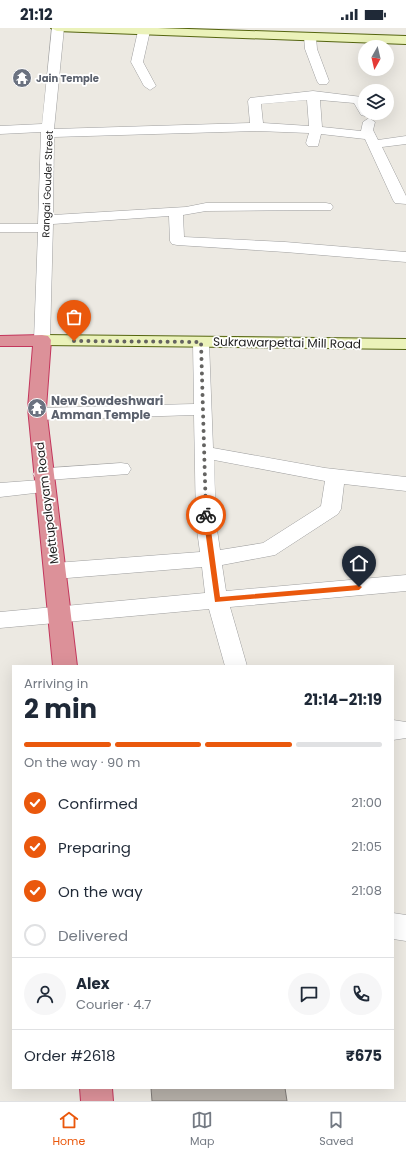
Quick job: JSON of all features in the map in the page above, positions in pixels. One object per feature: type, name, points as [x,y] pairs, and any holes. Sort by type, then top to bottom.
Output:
[{"type":"highway","name":"Sukrawarpettai Mill Road","points":[[0,341],[42,340]]},
{"type":"highway","name":"Mettupalayam Road","points":[[42,340],[38,414],[65,665]]},
{"type":"highway","points":[[96,1089],[97,1101]]},
{"type":"street","points":[[57,28],[144,31],[173,30],[406,40]]},
{"type":"street","name":"Rangai Gouder Street","points":[[42,340],[48,131],[57,28]]},
{"type":"street","points":[[144,31],[137,62],[150,86]]},
{"type":"street","points":[[310,37],[311,49],[323,81]]},
{"type":"street","points":[[257,127],[254,101],[286,96],[313,95],[339,96],[358,100]]},
{"type":"street","points":[[313,95],[316,130],[313,144]]},
{"type":"street","points":[[368,120],[370,124],[367,130],[400,200],[406,200]]},
{"type":"street","points":[[0,130],[48,131],[257,127],[316,130],[372,140],[406,140]]},
{"type":"street","points":[[0,228],[176,212],[206,207],[326,207]]},
{"type":"street","points":[[176,212],[177,242],[285,247],[406,257]]},
{"type":"street","name":"Sukrawarpettai Mill Road","points":[[42,340],[406,344]]},
{"type":"street","points":[[201,342],[206,523],[217,600],[236,665]]},
{"type":"street","points":[[38,414],[202,409]]},
{"type":"street","points":[[204,452],[335,476],[406,484]]},
{"type":"street","points":[[0,490],[44,480],[121,469]]},
{"type":"street","points":[[55,571],[211,559],[268,550],[331,509],[335,476]]},
{"type":"street","points":[[0,620],[406,583]]},
{"type":"street","points":[[394,926],[406,928]]},
{"type":"building","points":[[151,1089],[285,1089],[287,1101],[152,1101]]},
{"type":"way so far","points":[[74,341],[201,342],[206,515]]},
{"type":"place","name":"Jain Temple","points":[[22,78]]},
{"type":"place","name":"New Sowdeshwari Amman Temple","points":[[37,408]]},
{"type":"route","points":[[206,515],[217,600],[359,587]]}]
